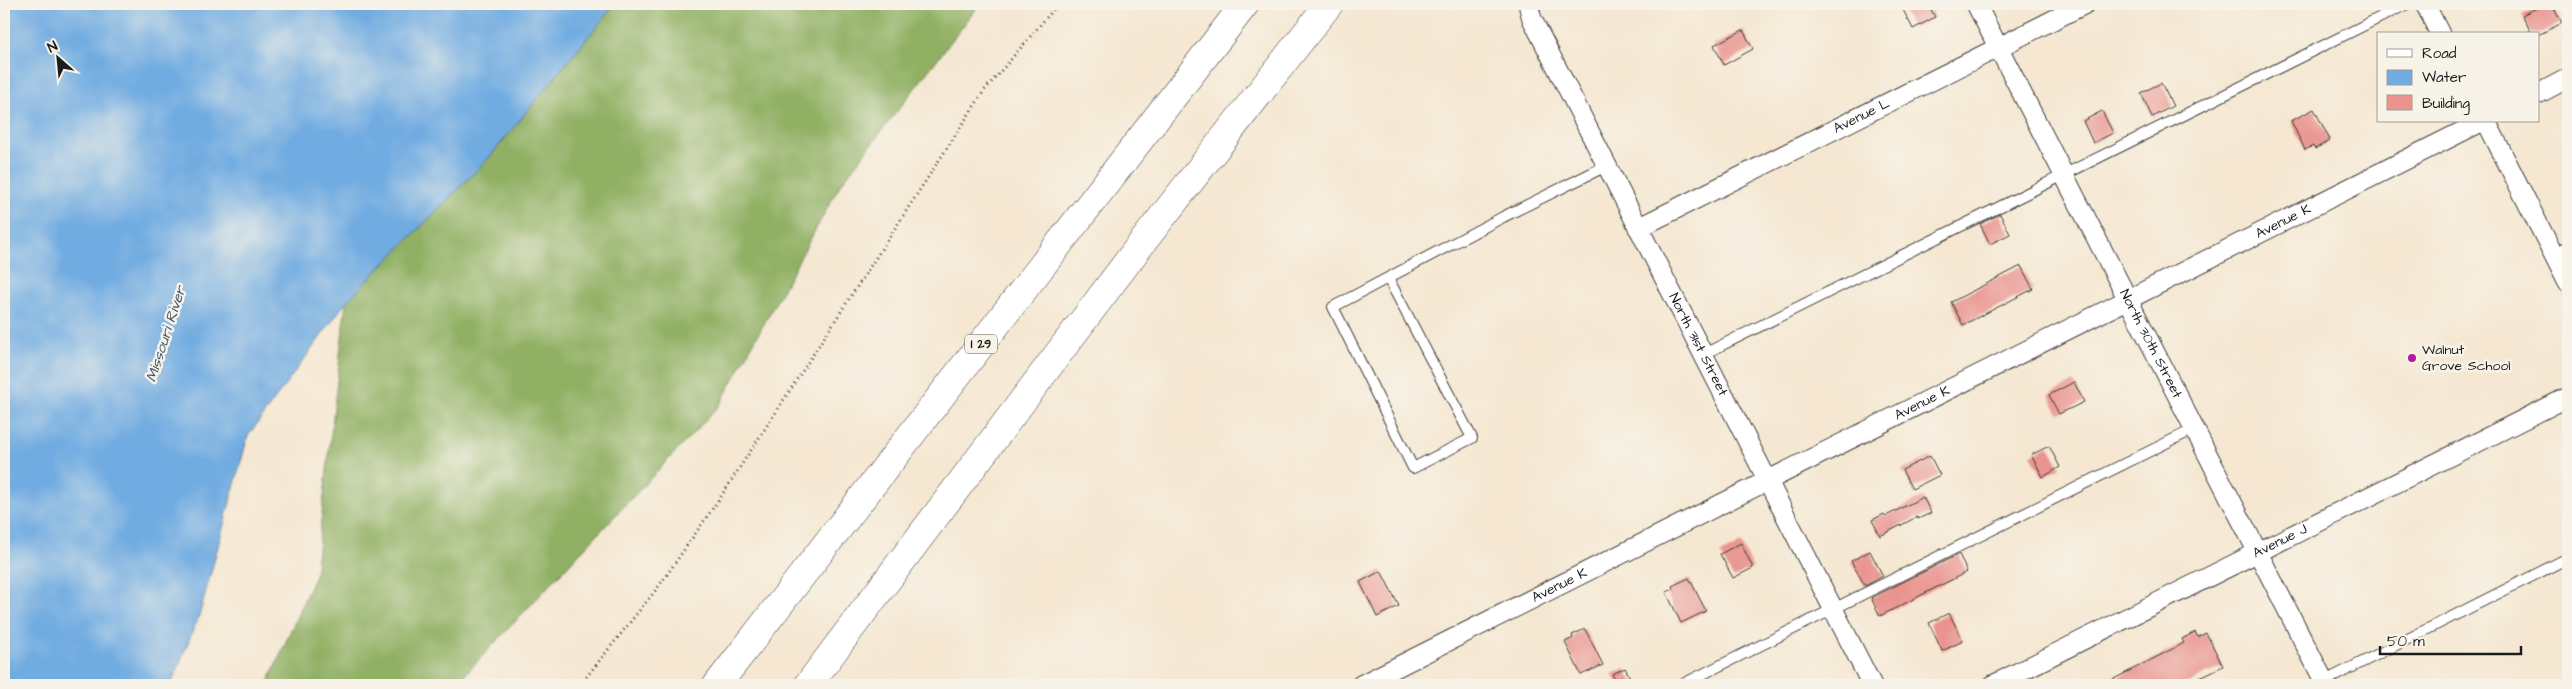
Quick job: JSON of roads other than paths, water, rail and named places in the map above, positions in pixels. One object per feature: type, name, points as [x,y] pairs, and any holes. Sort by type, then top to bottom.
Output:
[{"type":"highway","name":"I 29","points":[[717,685],[1245,4]]},
{"type":"highway","points":[[808,685],[1138,248],[1329,4]]},
{"type":"street","name":"North 31st Street","points":[[1530,4],[1528,8],[1532,19],[1872,685]]},
{"type":"street","name":"North 30th Street","points":[[1976,4],[2258,553],[2322,684]]},
{"type":"street","name":"Avenue L","points":[[1638,228],[2085,4]]},
{"type":"street","points":[[2425,4],[2439,32]]},
{"type":"street","points":[[2540,93],[2568,78]]},
{"type":"street","name":"Avenue K","points":[[1361,685],[2483,122]]},
{"type":"street","points":[[2486,122],[2560,249],[2568,284]]},
{"type":"street","name":"Avenue J","points":[[1993,685],[2568,397]]},
{"type":"lane","points":[[1702,355],[2407,4]]},
{"type":"lane","points":[[1388,278],[1472,438],[1413,468],[1333,307],[1503,217],[1606,166]]},
{"type":"lane","points":[[1680,685],[2194,429]]},
{"type":"lane","points":[[2322,684],[2568,558]]},
{"type":"water","name":"Missouri River","points":[[4,4],[615,4],[488,159],[346,302],[248,436],[200,613],[171,685],[4,685]]},
{"type":"place","name":"Walnut Grove School","points":[[2412,358]]}]
